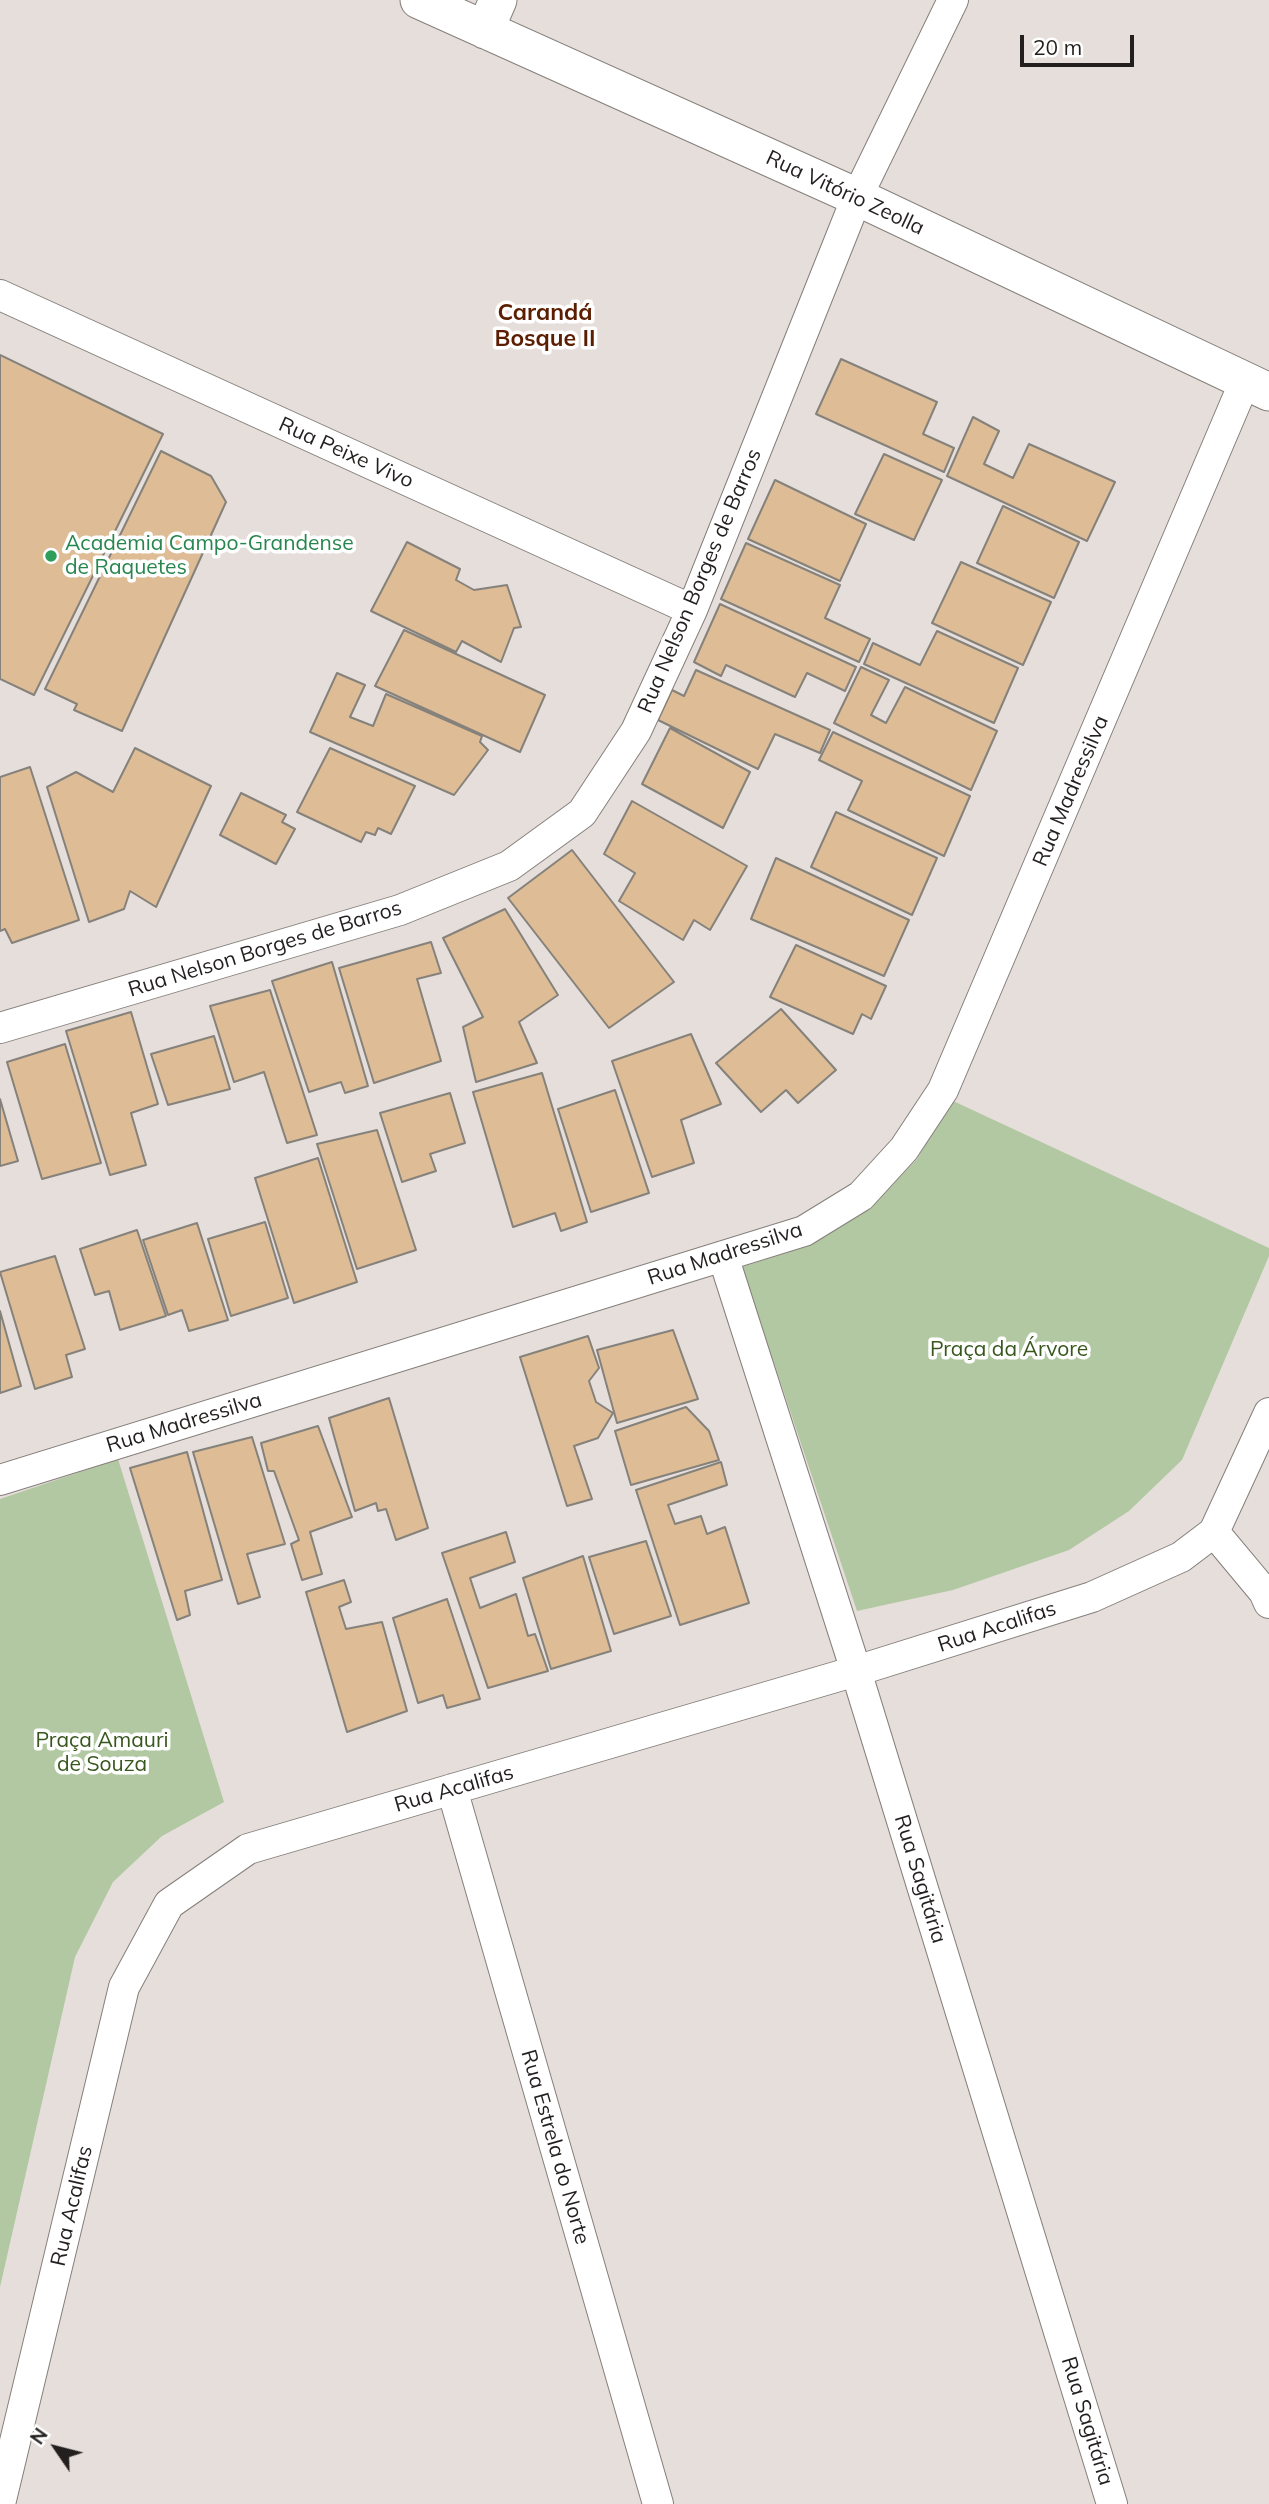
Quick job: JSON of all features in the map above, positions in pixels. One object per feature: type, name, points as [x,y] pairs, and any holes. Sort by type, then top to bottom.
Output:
[{"type":"street","name":"Rua Vitório Zeolla","points":[[419,0],[491,15],[857,197],[1257,387]]},
{"type":"street","name":"Rua Nelson Borges de Barros","points":[[0,1028],[400,910],[509,866],[582,813],[636,731],[692,610],[857,197],[953,0]]},
{"type":"street","name":"Rua Peixe Vivo","points":[[0,295],[692,610]]},
{"type":"street","name":"Rua Madressilva","points":[[0,1480],[804,1231],[861,1196],[904,1149],[943,1090],[1257,387]]},
{"type":"street","name":"Rua Sagitária","points":[[723,1256],[856,1671],[1112,2504]]},
{"type":"street","name":"Rua Acalifas","points":[[0,2504],[124,1987],[169,1904],[248,1849],[856,1671],[1092,1597],[1181,1557],[1214,1532],[1269,1413]]},
{"type":"street","points":[[1214,1532],[1264,1592],[1269,1603]]},
{"type":"street","name":"Rua Estrela do Norte","points":[[452,1789],[658,2504]]},
{"type":"green space","name":"Praça da Árvore","points":[[951,1100],[1269,1248],[1269,1256],[1182,1460],[1129,1511],[1069,1550],[953,1590],[857,1611],[742,1267],[811,1245],[869,1208],[917,1159]]},
{"type":"green space","name":"Praça Amauri de Souza","points":[[118,1459],[224,1802],[162,1836],[113,1882],[75,1957],[0,2287],[0,1499]]},
{"type":"building","name":"Academia Campo-Grandense de Raquetes","points":[[0,355],[163,434],[34,695],[0,679]]},
{"type":"building","points":[[841,359],[937,402],[923,434],[954,448],[944,472],[816,414]]},
{"type":"building","points":[[973,417],[999,431],[984,464],[1013,478],[1029,444],[1115,482],[1087,541],[947,476]]},
{"type":"building","points":[[161,451],[211,476],[226,502],[122,731],[74,710],[77,704],[45,689]]},
{"type":"building","points":[[884,454],[942,480],[914,540],[855,514]]},
{"type":"building","points":[[775,480],[866,524],[840,581],[748,539]]},
{"type":"building","points":[[1003,506],[1079,542],[1054,598],[977,563]]},
{"type":"building","points":[[407,542],[460,569],[456,580],[474,590],[507,585],[521,627],[514,628],[501,662],[462,641],[456,652],[371,611]]},
{"type":"building","points":[[746,543],[840,585],[825,618],[870,639],[859,662],[721,599]]},
{"type":"building","points":[[961,562],[1051,602],[1023,665],[932,623]]},
{"type":"building","points":[[720,604],[856,667],[845,691],[807,673],[795,697],[726,665],[721,676],[694,662]]},
{"type":"building","points":[[404,630],[545,695],[520,752],[375,686]]},
{"type":"building","points":[[937,631],[1018,668],[994,723],[864,664],[873,643],[920,665]]},
{"type":"building","points":[[861,667],[889,680],[871,715],[886,723],[905,687],[997,731],[971,790],[834,723]]},
{"type":"building","points":[[696,670],[830,730],[820,753],[775,734],[758,769],[658,720],[672,690],[684,696]]},
{"type":"building","points":[[337,673],[365,685],[350,717],[373,726],[386,694],[482,736],[480,742],[488,750],[454,795],[310,732]]},
{"type":"building","points":[[670,728],[750,772],[723,828],[642,784]]},
{"type":"building","points":[[833,732],[970,796],[944,856],[848,810],[862,781],[819,760]]},
{"type":"building","points":[[135,748],[211,786],[156,907],[130,891],[124,909],[89,922],[47,787],[76,772],[113,792]]},
{"type":"building","points":[[330,748],[415,786],[391,834],[378,828],[375,835],[366,832],[361,842],[297,812]]},
{"type":"building","points":[[30,767],[79,920],[12,943],[5,929],[0,931],[0,777]]},
{"type":"building","points":[[241,793],[286,815],[282,822],[295,829],[276,864],[220,835]]},
{"type":"building","points":[[632,801],[747,866],[710,930],[694,920],[683,940],[619,901],[635,873],[604,854]]},
{"type":"building","points":[[836,812],[937,858],[912,915],[811,867]]},
{"type":"building","points":[[572,850],[674,982],[609,1028],[508,898]]},
{"type":"building","points":[[776,858],[909,920],[884,976],[751,919]]},
{"type":"building","points":[[505,909],[558,995],[519,1022],[537,1063],[476,1082],[463,1027],[483,1017],[443,938]]},
{"type":"building","points":[[431,942],[441,973],[417,979],[441,1061],[374,1083],[339,968]]},
{"type":"building","points":[[796,945],[886,986],[871,1019],[862,1014],[853,1034],[770,997]]},
{"type":"building","points":[[332,962],[368,1086],[345,1093],[341,1082],[309,1092],[272,981]]},
{"type":"building","points":[[270,990],[317,1135],[287,1143],[264,1072],[234,1082],[210,1006]]},
{"type":"building","points":[[781,1009],[836,1070],[798,1103],[786,1090],[761,1112],[716,1063]]},
{"type":"building","points":[[131,1012],[158,1104],[131,1113],[146,1165],[110,1175],[66,1031]]},
{"type":"building","points":[[691,1034],[721,1104],[681,1120],[694,1163],[652,1177],[612,1061]]},
{"type":"building","points":[[214,1036],[230,1089],[168,1105],[151,1054]]},
{"type":"building","points":[[65,1044],[101,1163],[42,1179],[7,1062]]},
{"type":"building","points":[[542,1073],[587,1222],[561,1231],[555,1213],[513,1227],[473,1092]]},
{"type":"building","points":[[615,1090],[649,1193],[591,1212],[558,1109]]},
{"type":"building","points":[[450,1093],[465,1143],[430,1154],[436,1171],[402,1182],[380,1113]]},
{"type":"building","points":[[0,1099],[18,1161],[0,1166]]},
{"type":"building","points":[[377,1130],[416,1250],[357,1269],[317,1144]]},
{"type":"building","points":[[318,1158],[357,1282],[294,1303],[255,1178]]},
{"type":"building","points":[[265,1222],[288,1298],[231,1316],[208,1239]]},
{"type":"building","points":[[197,1223],[228,1320],[189,1331],[182,1310],[168,1315],[143,1240]]},
{"type":"building","points":[[137,1230],[166,1316],[120,1330],[109,1291],[95,1295],[80,1249]]},
{"type":"building","points":[[55,1256],[85,1349],[66,1355],[72,1377],[35,1389],[0,1272]]},
{"type":"building","points":[[0,1311],[21,1386],[0,1393]]},
{"type":"building","points":[[673,1330],[698,1399],[617,1423],[597,1350]]},
{"type":"building","points":[[588,1336],[599,1368],[589,1381],[596,1402],[613,1413],[598,1438],[574,1446],[592,1499],[567,1506],[520,1357]]},
{"type":"building","points":[[389,1398],[428,1528],[396,1540],[386,1509],[378,1511],[376,1503],[355,1511],[329,1418]]},
{"type":"building","points":[[686,1407],[709,1431],[719,1460],[631,1485],[615,1431]]},
{"type":"building","points":[[318,1426],[352,1517],[310,1532],[322,1574],[302,1580],[291,1544],[299,1540],[274,1471],[268,1471],[261,1443]]},
{"type":"building","points":[[252,1437],[285,1544],[247,1554],[260,1597],[238,1604],[193,1452]]},
{"type":"building","points":[[187,1452],[222,1580],[185,1591],[190,1615],[177,1620],[130,1468]]},
{"type":"building","points":[[721,1462],[727,1485],[668,1505],[675,1524],[701,1516],[707,1534],[725,1527],[749,1603],[680,1625],[636,1490]]},
{"type":"building","points":[[506,1532],[515,1562],[470,1578],[480,1608],[516,1594],[528,1636],[535,1634],[548,1671],[488,1688],[442,1553]]},
{"type":"building","points":[[646,1541],[671,1616],[614,1634],[589,1557]]},
{"type":"building","points":[[583,1556],[611,1651],[551,1669],[523,1578]]},
{"type":"building","points":[[344,1580],[351,1602],[339,1607],[346,1629],[382,1622],[407,1711],[347,1732],[306,1592]]},
{"type":"building","points":[[447,1599],[480,1699],[447,1708],[443,1695],[418,1703],[393,1618]]},
{"type":"place","name":"Academia Campo-Grandense de Raquetes","points":[[51,556]]},
{"type":"district","name":"Carandá Bosque II","points":[[545,326]]}]
